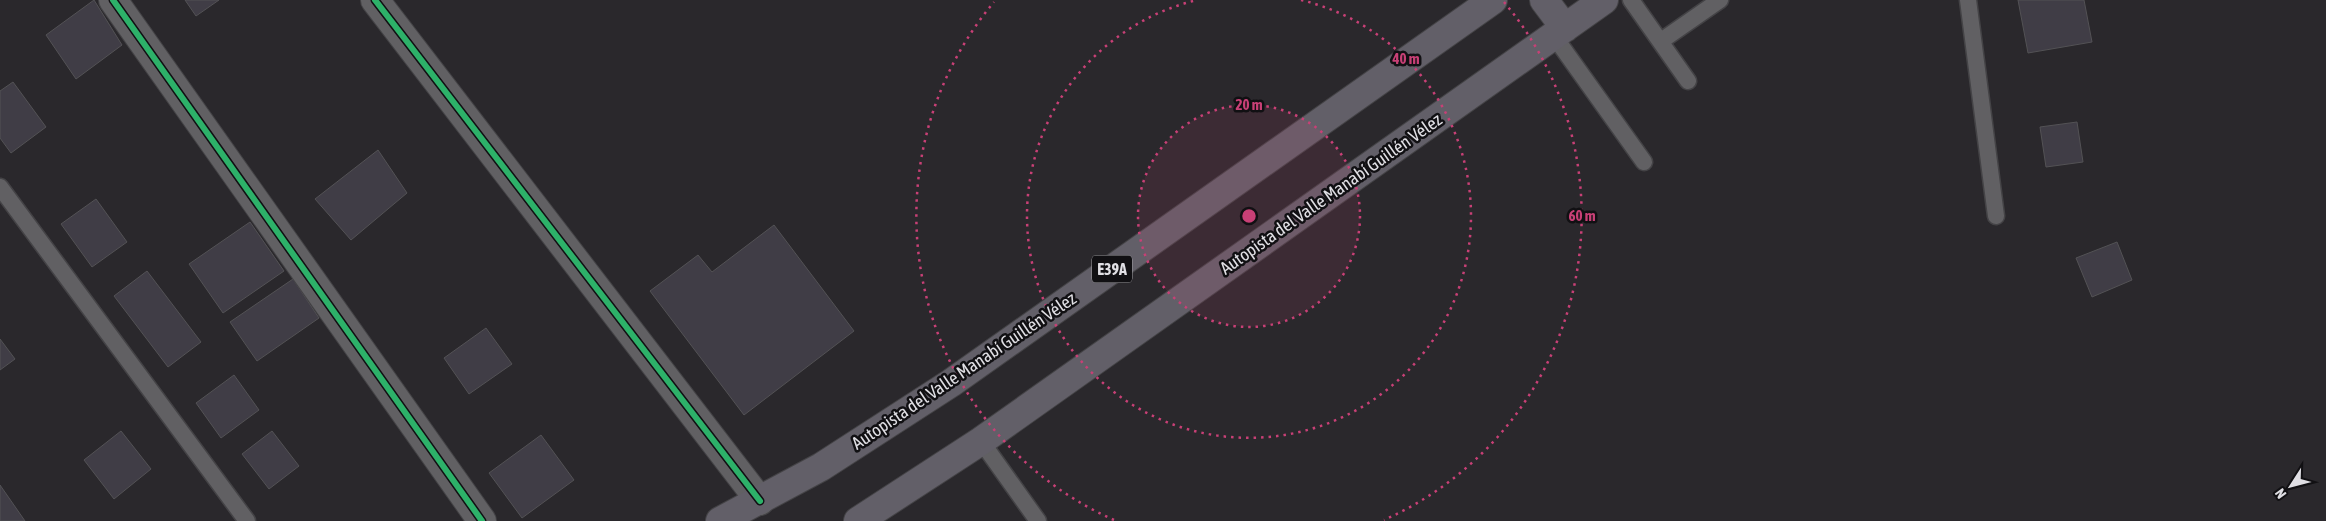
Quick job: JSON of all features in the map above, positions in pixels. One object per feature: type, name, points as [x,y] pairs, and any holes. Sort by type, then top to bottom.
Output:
[{"type":"main road","name":"Autopista del Valle Manabí Guillén Vélez","points":[[720,521],[820,467],[951,383],[1493,0]]},
{"type":"main road","points":[[1544,0],[1559,32]]},
{"type":"main road","name":"Autopista del Valle Manabí Guillén Vélez","points":[[858,521],[982,441],[1604,0]]},
{"type":"street","points":[[113,0],[482,521]]},
{"type":"street","points":[[375,0],[760,501]]},
{"type":"lane","points":[[1631,0],[1662,41],[1688,81]]},
{"type":"lane","points":[[1662,41],[1720,0]]},
{"type":"lane","points":[[1968,0],[1996,216]]},
{"type":"lane","points":[[1559,32],[1644,162]]},
{"type":"lane","points":[[0,187],[247,521]]},
{"type":"lane","points":[[982,441],[1038,521]]},
{"type":"building","points":[[94,0],[122,45],[76,79],[46,35]]},
{"type":"building","points":[[185,0],[219,0],[196,16]]},
{"type":"building","points":[[2018,0],[2084,0],[2092,42],[2028,53]]},
{"type":"building","points":[[13,82],[46,127],[11,153],[0,138],[0,91]]},
{"type":"building","points":[[2077,122],[2083,162],[2046,167],[2040,127]]},
{"type":"building","points":[[378,150],[407,193],[351,240],[315,199]]},
{"type":"building","points":[[96,199],[127,242],[92,267],[61,224]]},
{"type":"building","points":[[250,222],[284,271],[223,313],[189,264]]},
{"type":"building","points":[[774,225],[854,331],[744,415],[650,291],[698,255],[712,272]]},
{"type":"building","points":[[2117,242],[2132,280],[2092,297],[2076,258]]},
{"type":"building","points":[[147,271],[201,342],[168,367],[114,296]]},
{"type":"building","points":[[293,279],[319,318],[257,361],[230,322]]},
{"type":"building","points":[[486,328],[512,364],[469,394],[444,358]]},
{"type":"building","points":[[0,339],[15,359],[0,370]]},
{"type":"building","points":[[234,375],[259,410],[221,438],[196,403]]},
{"type":"building","points":[[121,431],[151,469],[114,499],[84,460]]},
{"type":"building","points":[[272,431],[299,466],[269,489],[242,454]]},
{"type":"building","points":[[541,435],[574,480],[522,518],[489,473]]},
{"type":"building","points":[[0,485],[25,521],[0,521]]},
{"type":"cycle path","points":[[113,0],[482,521]]},
{"type":"cycle path","points":[[375,0],[760,501]]}]
